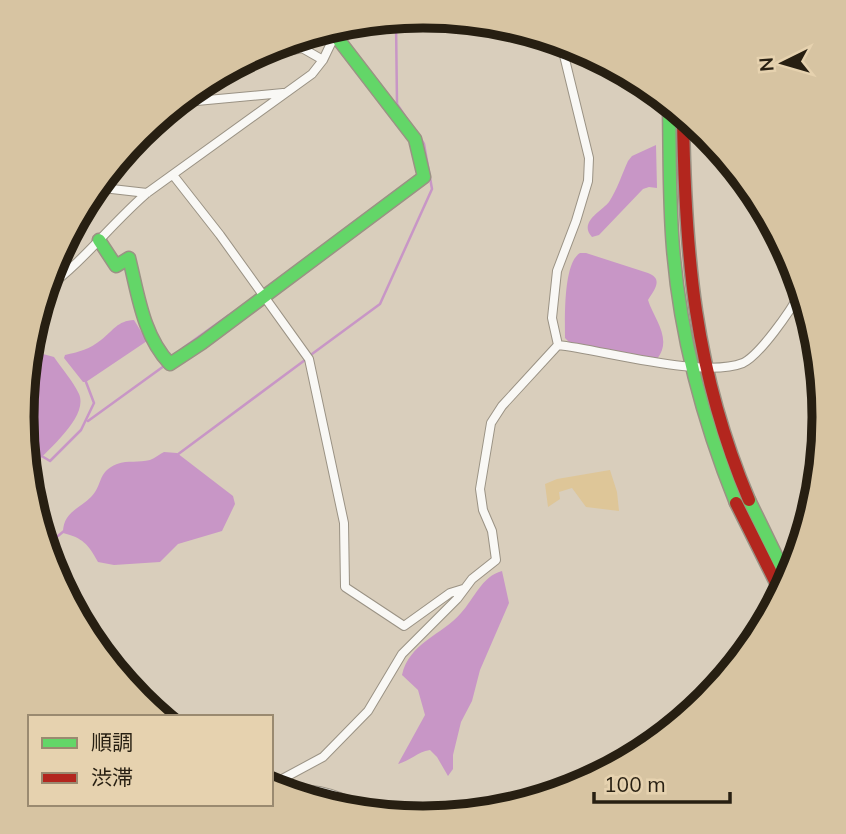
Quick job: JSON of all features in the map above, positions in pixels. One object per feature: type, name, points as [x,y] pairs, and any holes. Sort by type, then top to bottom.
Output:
[{"type":"main road","points":[[99,240],[116,266],[129,258],[150,336],[162,358],[170,364],[424,177],[415,139],[338,37]]},
{"type":"main road","points":[[669,116],[675,267],[699,366],[744,487],[781,568]]},
{"type":"main road","points":[[683,129],[687,242],[705,416],[732,491],[775,582]]},
{"type":"street","points":[[60,279],[147,193],[313,74],[334,38]]},
{"type":"street","points":[[300,48],[323,60]]},
{"type":"street","points":[[558,345],[552,318],[557,271],[588,181],[589,158],[564,55]]},
{"type":"street","points":[[196,101],[286,93]]},
{"type":"street","points":[[173,175],[220,235],[310,363],[344,523],[345,587],[404,626],[450,593],[463,589]]},
{"type":"street","points":[[108,189],[147,193]]},
{"type":"street","points":[[558,345],[719,368],[744,362],[754,355],[783,321],[794,302]]},
{"type":"street","points":[[282,779],[323,758],[368,711],[402,654],[457,599],[463,589],[496,560],[492,531],[482,510],[481,489],[491,423],[502,406],[558,345]]},
{"type":"street","points":[[307,788],[332,795]]},
{"type":"shaded area","points":[[656,145],[657,188],[643,189],[599,235],[592,237],[588,232],[589,222],[609,202],[628,161],[632,156]]},
{"type":"shaded area","points":[[580,253],[648,273],[656,278],[655,289],[648,300],[663,337],[657,359],[570,343],[565,338],[568,279],[574,259]]},
{"type":"shaded area","points":[[134,320],[147,341],[83,382],[64,358],[65,355],[88,348],[120,324]]},
{"type":"shaded area","points":[[43,354],[54,357],[77,389],[80,403],[72,423],[37,462],[34,417],[39,356]]},
{"type":"shaded area","points":[[164,452],[177,453],[233,496],[235,504],[222,531],[178,544],[160,562],[114,565],[98,562],[84,543],[63,533],[66,520],[91,497],[106,471],[121,463],[150,460]]},
{"type":"shaded area","points":[[610,470],[617,492],[619,511],[586,507],[572,488],[559,492],[560,499],[548,507],[545,484],[557,479]]},
{"type":"shaded area","points":[[502,571],[509,603],[480,670],[472,701],[461,722],[453,755],[453,769],[448,776],[430,750],[398,764],[425,715],[418,690],[402,675],[406,664],[419,647],[461,613],[489,578]]},
{"type":"waterway","points":[[396,29],[397,104],[407,119]]},
{"type":"waterway","points":[[312,354],[380,304],[432,189],[421,139]]},
{"type":"waterway","points":[[183,348],[229,315]]},
{"type":"waterway","points":[[177,455],[305,360]]},
{"type":"waterway","points":[[88,421],[164,366]]},
{"type":"waterway","points":[[40,455],[50,461],[81,430],[94,403],[86,382]]},
{"type":"waterway","points":[[54,539],[64,531]]},
{"type":"traffic: fast","points":[[99,240],[116,266],[129,258],[153,341],[170,364],[424,177],[415,139],[337,37]]},
{"type":"traffic: fast","points":[[669,116],[672,230],[681,313],[703,409],[736,503]]},
{"type":"traffic: fast","points":[[749,500],[782,567]]},
{"type":"traffic: jam","points":[[683,129],[690,265],[704,358],[730,452],[749,500]]},
{"type":"traffic: jam","points":[[736,503],[775,582]]}]
